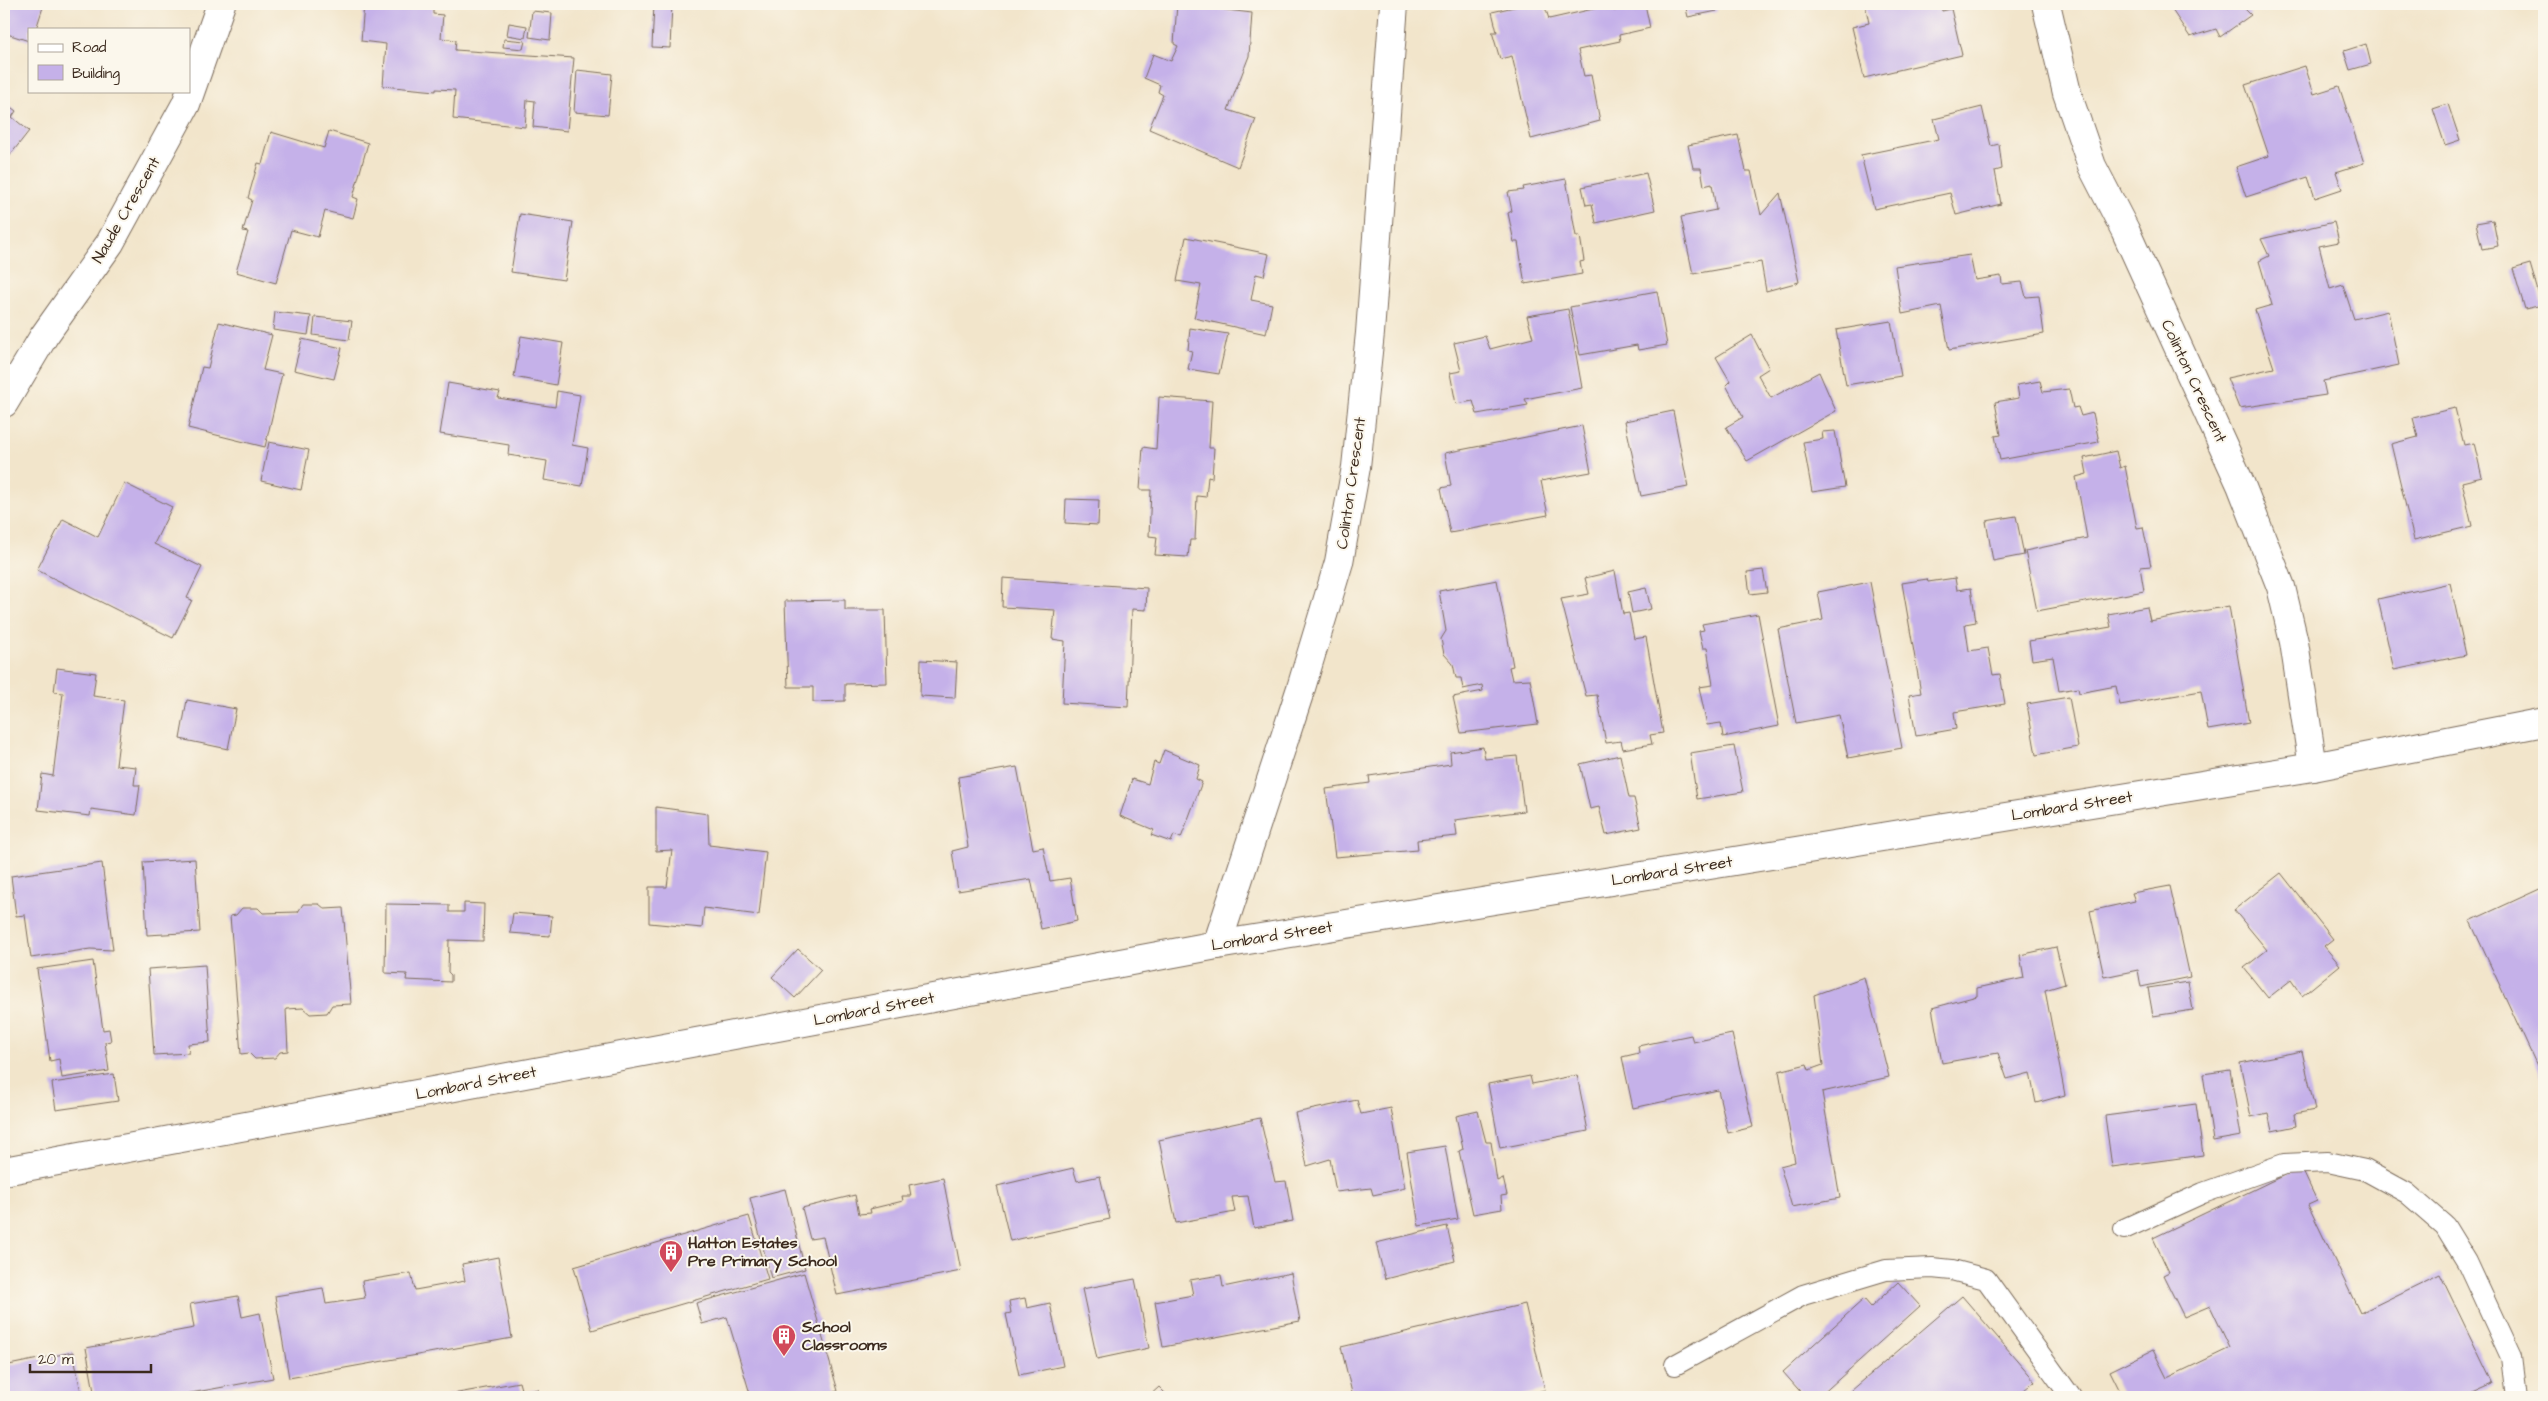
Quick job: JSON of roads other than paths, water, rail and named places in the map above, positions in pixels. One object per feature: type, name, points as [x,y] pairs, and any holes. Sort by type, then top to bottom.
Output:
[{"type":"street","name":"Naude Crescent","points":[[4,403],[44,336],[110,242],[186,104],[222,4]]},
{"type":"street","name":"Colinton Crescent","points":[[1217,944],[1301,688],[1339,562],[1356,467],[1362,409],[1394,4]]},
{"type":"street","name":"Colinton Crescent","points":[[2046,4],[2067,93],[2092,166],[2126,230],[2242,485],[2281,587],[2294,642],[2314,767]]},
{"type":"street","name":"Lombard Street","points":[[4,1171],[1217,944],[2314,767],[2544,722]]},
{"type":"lane","points":[[2124,1229],[2203,1193],[2284,1164],[2328,1162],[2365,1170],[2407,1193],[2445,1226],[2467,1262],[2511,1357],[2516,1397]]},
{"type":"lane","points":[[1675,1365],[1803,1295],[1886,1270],[1932,1268],[1952,1270],[1986,1279],[2071,1397]]},
{"type":"place","name":"Hatton Estates Pre Primary School","points":[[671,1273]]},
{"type":"place","name":"School Classrooms","points":[[784,1357]]}]
